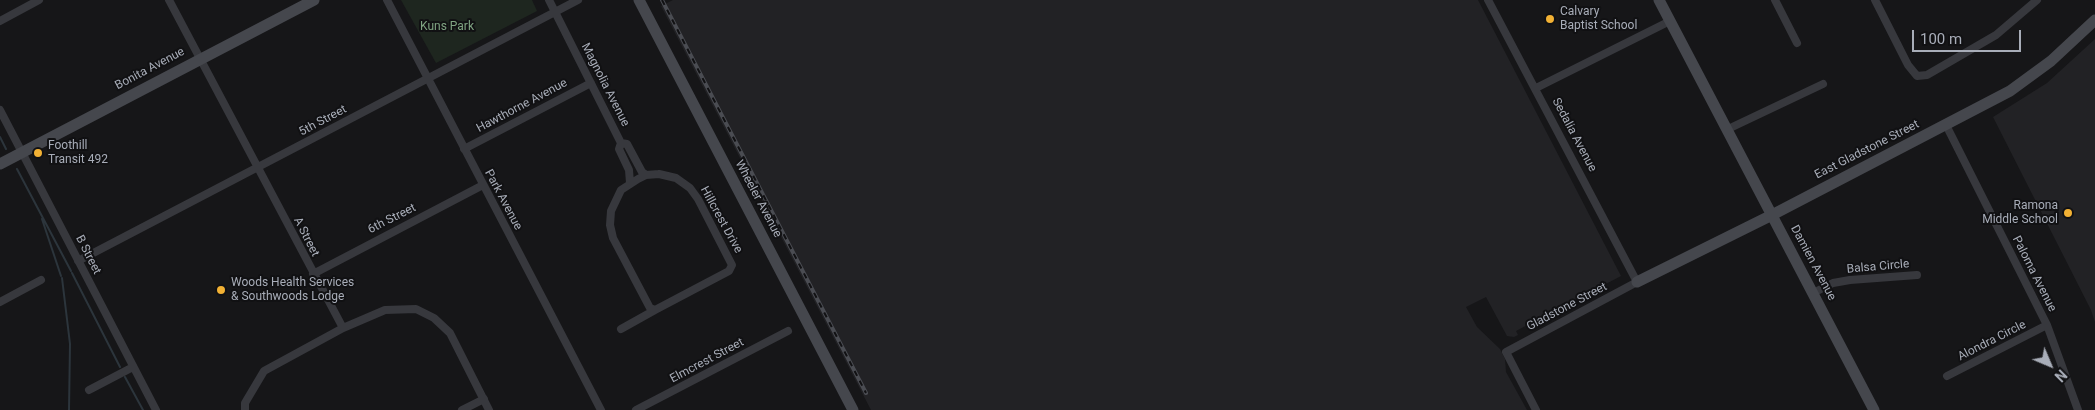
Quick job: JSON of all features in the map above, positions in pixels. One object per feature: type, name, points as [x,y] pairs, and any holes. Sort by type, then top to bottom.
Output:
[{"type":"main road","name":"Bonita Avenue","points":[[0,164],[314,0]]},
{"type":"main road","name":"Wheeler Avenue","points":[[639,0],[853,410]]},
{"type":"main road","name":"Damien Avenue","points":[[1659,0],[1874,410]]},
{"type":"main road","name":"East Gladstone Street","points":[[1637,282],[2010,91],[2033,76],[2067,48],[2095,20]]},
{"type":"street","points":[[0,22],[39,0]]},
{"type":"street","name":"A Street","points":[[169,0],[342,328]]},
{"type":"street","name":"Park Avenue","points":[[387,0],[600,410]]},
{"type":"street","name":"Magnolia Avenue","points":[[549,0],[621,143],[619,149],[629,170],[630,183]]},
{"type":"street","name":"5th Street","points":[[78,261],[578,0]]},
{"type":"street","name":"Sedalia Avenue","points":[[1488,0],[1637,282]]},
{"type":"street","points":[[1775,0],[1797,43]]},
{"type":"street","points":[[1875,0],[1908,65],[1917,76],[1927,75],[1996,35],[2037,0]]},
{"type":"street","points":[[1536,88],[1670,21]]},
{"type":"street","name":"Hawthorne Avenue","points":[[464,149],[591,83]]},
{"type":"street","points":[[1728,129],[1823,84]]},
{"type":"street","name":"B Street","points":[[0,110],[156,410]]},
{"type":"street","name":"Paloma Avenue","points":[[1946,125],[2047,325],[2078,410]]},
{"type":"street","points":[[621,143],[627,144],[642,172],[646,175],[621,190],[610,211],[610,225],[613,238],[650,308],[655,310]]},
{"type":"street","name":"Hillcrest Drive","points":[[621,329],[729,271],[732,265],[698,199],[690,188],[676,178],[658,174],[646,175]]},
{"type":"street","name":"6th Street","points":[[313,274],[483,185]]},
{"type":"street","name":"Balsa Circle","points":[[1813,293],[1833,284],[1850,280],[1917,275]]},
{"type":"street","points":[[0,302],[41,280]]},
{"type":"street","name":"Gladstone Street","points":[[1536,410],[1506,352],[1637,282]]},
{"type":"street","points":[[245,410],[245,403],[264,371],[342,328],[385,310],[416,309],[434,318],[450,333],[489,410]]},
{"type":"street","name":"Alondra Circle","points":[[1947,376],[2047,325]]},
{"type":"street","name":"Elmcrest Street","points":[[636,410],[788,331]]},
{"type":"street","points":[[89,390],[133,368]]},
{"type":"street","points":[[462,410],[484,399]]},
{"type":"shaded area","points":[[673,0],[1478,0],[1621,276],[1516,331],[1518,335],[1514,337],[1507,336],[1486,297],[1466,307],[1477,327],[1500,349],[1505,359],[1506,372],[1527,410],[871,410],[661,6]]},
{"type":"shaded area","name":"Ramona Middle School","points":[[2095,39],[2095,322],[2091,310],[1993,117],[2047,83]]},
{"type":"green space","name":"Kuns Park","points":[[401,0],[532,0],[537,11],[436,63]]},
{"type":"waterway","points":[[0,137],[6,149]]},
{"type":"waterway","points":[[17,169],[71,271]]},
{"type":"waterway","points":[[42,219],[61,276]]},
{"type":"waterway","points":[[72,273],[120,367]]},
{"type":"waterway","points":[[62,278],[70,344],[69,410]]},
{"type":"waterway","points":[[125,377],[143,410]]},
{"type":"railway","points":[[662,0],[866,393]]},
{"type":"place","name":"Calvary Baptist School","points":[[1550,19]]},
{"type":"place","name":"Foothill Transit 492","points":[[38,153]]},
{"type":"place","name":"Ramona Middle School","points":[[2068,213]]},
{"type":"place","name":"Woods Health Services & Southwoods Lodge","points":[[221,290]]}]
